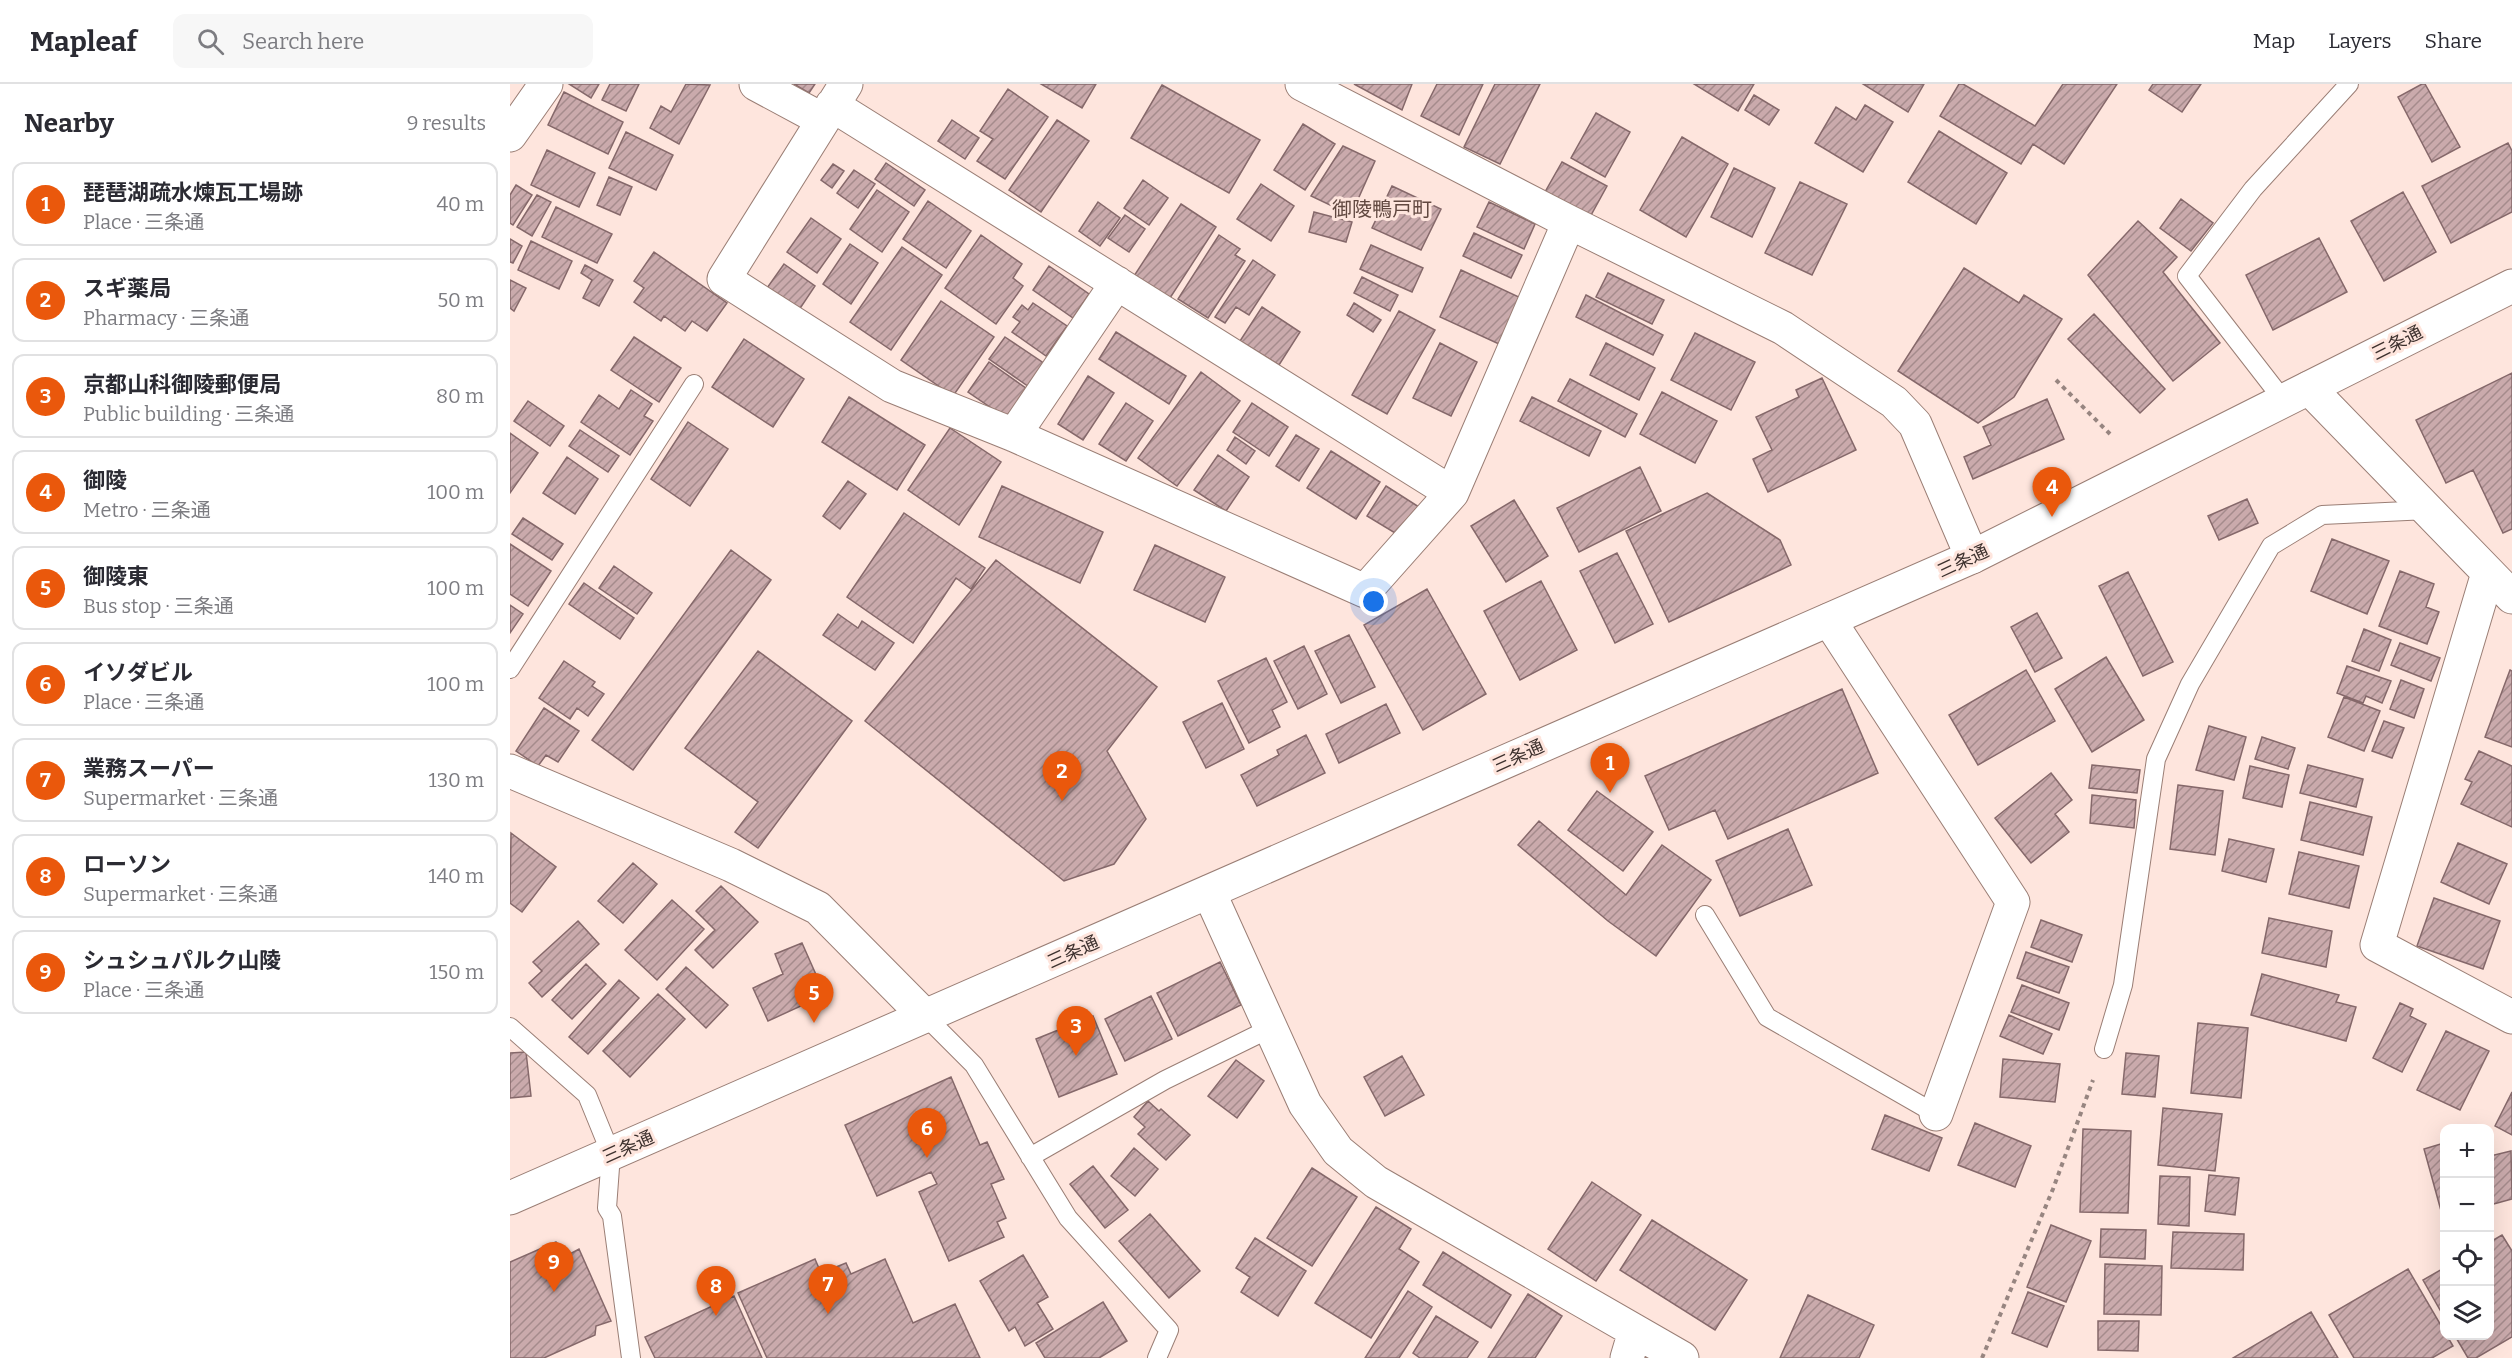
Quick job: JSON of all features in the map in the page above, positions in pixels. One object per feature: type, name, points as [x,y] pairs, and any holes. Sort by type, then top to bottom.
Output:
[{"type":"street","points":[[510,135],[546,84]]},
{"type":"street","points":[[756,84],[834,103],[1452,493]]},
{"type":"street","points":[[1302,84],[1569,222],[1783,328],[1894,402],[1915,424],[1972,557]]},
{"type":"street","points":[[834,103],[724,279],[892,386],[1014,435],[1365,591],[1452,493],[1569,222]]},
{"type":"street","points":[[1014,435],[1117,283]]},
{"type":"street","name":"三条通","points":[[510,1198],[1972,557],[2512,286]]},
{"type":"street","points":[[2296,394],[2428,510],[2512,597]]},
{"type":"street","points":[[2488,573],[2376,945],[2512,1017]]},
{"type":"street","points":[[1829,620],[2013,902],[1936,1114]]},
{"type":"street","points":[[510,771],[731,866],[819,908],[925,1016]]},
{"type":"street","points":[[1209,892],[1305,1104],[1338,1151],[1376,1182],[1631,1344],[1682,1358]]},
{"type":"lane","points":[[2296,394],[2187,276],[2253,189],[2349,84]]},
{"type":"lane","points":[[510,669],[694,384]]},
{"type":"lane","points":[[2104,1049],[2123,985],[2156,759],[2190,684],[2271,546],[2322,514],[2428,510]]},
{"type":"lane","points":[[1705,915],[1767,1017],[1936,1114]]},
{"type":"lane","points":[[925,1016],[974,1065],[1068,1218],[1169,1330],[1157,1358]]},
{"type":"lane","points":[[510,1027],[587,1095],[611,1154],[607,1208],[612,1216],[631,1358]]},
{"type":"lane","points":[[1030,1157],[1165,1080],[1271,1028]]},
{"type":"path","points":[[2056,380],[2110,434]]},
{"type":"path","points":[[1982,1358],[2053,1189],[2104,1049]]},
{"type":"building","points":[[569,84],[599,84],[591,98]]},
{"type":"building","points":[[610,84],[639,84],[626,111],[602,100]]},
{"type":"building","points":[[686,84],[710,85],[679,144],[650,128],[661,106],[671,112]]},
{"type":"building","points":[[794,84],[815,84],[809,93]]},
{"type":"building","points":[[1041,84],[1096,84],[1082,108]]},
{"type":"building","points":[[1354,84],[1412,84],[1402,110]]},
{"type":"building","points":[[1437,84],[1483,84],[1459,135],[1421,116]]},
{"type":"building","points":[[1495,84],[1540,84],[1500,164],[1464,147]]},
{"type":"building","points":[[1694,84],[1754,84],[1738,111]]},
{"type":"building","points":[[1863,84],[1924,84],[1908,112]]},
{"type":"building","points":[[1959,84],[1963,84],[2035,126],[2063,84],[2117,84],[2064,164],[2033,144],[2021,164],[1940,116]]},
{"type":"building","points":[[2153,84],[2201,84],[2182,112],[2149,90]]},
{"type":"building","points":[[2425,84],[2460,147],[2432,162],[2398,97]]},
{"type":"building","points":[[1162,85],[1260,140],[1229,193],[1131,138]]},
{"type":"building","points":[[1008,89],[1048,117],[1005,179],[977,161],[993,139],[980,131]]},
{"type":"building","points":[[564,92],[623,122],[608,154],[548,125]]},
{"type":"building","points":[[1754,95],[1779,110],[1769,125],[1745,110]]},
{"type":"building","points":[[1865,105],[1893,122],[1863,172],[1815,143],[1836,107],[1856,120]]},
{"type":"building","points":[[1596,113],[1630,132],[1605,177],[1571,158]]},
{"type":"building","points":[[952,120],[979,138],[965,159],[938,141]]},
{"type":"building","points":[[1057,120],[1089,141],[1041,212],[1009,190]]},
{"type":"building","points":[[1303,124],[1335,144],[1305,190],[1274,170]]},
{"type":"building","points":[[1939,131],[2007,173],[1976,224],[1908,182]]},
{"type":"building","points":[[626,132],[673,155],[656,190],[609,168]]},
{"type":"building","points":[[1682,137],[1728,164],[1686,237],[1640,210]]},
{"type":"building","points":[[2508,143],[2512,151],[2512,212],[2451,243],[2422,186]]},
{"type":"building","points":[[1343,146],[1375,161],[1351,215],[1311,196]]},
{"type":"building","points":[[547,150],[595,173],[579,207],[531,185]]},
{"type":"building","points":[[1562,162],[1607,186],[1590,217],[1545,192]]},
{"type":"building","points":[[886,163],[925,190],[914,206],[875,179]]},
{"type":"building","points":[[833,164],[844,171],[832,188],[821,180]]},
{"type":"building","points":[[1734,168],[1775,188],[1752,237],[1711,217]]},
{"type":"building","points":[[854,170],[875,184],[858,208],[837,193]]},
{"type":"building","points":[[609,177],[632,187],[620,215],[597,205]]},
{"type":"building","points":[[1143,180],[1168,198],[1149,225],[1124,208]]},
{"type":"building","points":[[1800,182],[1847,204],[1812,275],[1765,253]]},
{"type":"building","points":[[1261,184],[1294,206],[1271,241],[1237,219]]},
{"type":"building","points":[[516,185],[532,195],[513,225],[510,223],[510,195]]},
{"type":"building","points":[[1392,186],[1441,209],[1421,250],[1372,228]]},
{"type":"building","points":[[877,190],[909,212],[882,252],[850,229]]},
{"type":"building","points":[[2403,192],[2436,252],[2384,281],[2351,221]]},
{"type":"building","points":[[537,195],[551,202],[532,236],[517,227]]},
{"type":"building","points":[[2181,199],[2213,223],[2191,251],[2160,228]]},
{"type":"building","points":[[928,201],[971,231],[946,268],[903,239]]},
{"type":"building","points":[[1098,202],[1120,218],[1100,246],[1079,231]]},
{"type":"building","points":[[1489,202],[1535,224],[1524,249],[1477,227]]},
{"type":"building","points":[[1181,204],[1216,227],[1170,298],[1134,276]]},
{"type":"building","points":[[556,207],[612,234],[597,263],[542,237]]},
{"type":"building","points":[[1314,212],[1352,222],[1346,242],[1309,232]]},
{"type":"building","points":[[1125,215],[1145,229],[1129,252],[1108,238]]},
{"type":"building","points":[[811,218],[841,239],[817,273],[787,252]]},
{"type":"building","points":[[2138,221],[2177,257],[2163,272],[2220,343],[2173,381],[2088,275]]},
{"type":"building","points":[[1474,233],[1522,255],[1511,278],[1463,256]]},
{"type":"building","points":[[981,235],[1022,264],[1013,278],[1023,286],[996,324],[945,288]]},
{"type":"building","points":[[1219,235],[1240,249],[1235,255],[1245,261],[1208,318],[1178,299]]},
{"type":"building","points":[[2319,238],[2347,292],[2273,330],[2246,275]]},
{"type":"building","points":[[510,239],[522,246],[513,263],[510,262]]},
{"type":"building","points":[[531,241],[572,261],[559,289],[518,270]]},
{"type":"building","points":[[850,244],[878,263],[851,304],[823,284]]},
{"type":"building","points":[[1371,245],[1423,268],[1412,292],[1360,269]]},
{"type":"building","points":[[902,247],[942,275],[891,350],[850,322]]},
{"type":"building","points":[[654,252],[727,303],[707,331],[692,321],[685,331],[664,316],[661,321],[634,302],[644,288],[634,281]]},
{"type":"building","points":[[1253,260],[1275,275],[1249,315],[1236,307],[1225,323],[1215,317]]},
{"type":"building","points":[[784,264],[815,286],[799,310],[767,288]]},
{"type":"building","points":[[585,265],[613,280],[599,306],[583,298],[592,280],[581,273]]},
{"type":"building","points":[[1049,266],[1089,294],[1073,318],[1033,290]]},
{"type":"building","points":[[1964,268],[2019,303],[2024,295],[2062,319],[2014,397],[1978,423],[1898,371]]},
{"type":"building","points":[[1461,270],[1521,298],[1499,344],[1440,317]]},
{"type":"building","points":[[1608,273],[1664,300],[1652,324],[1596,297]]},
{"type":"building","points":[[1362,277],[1398,295],[1390,311],[1354,293]]},
{"type":"building","points":[[510,280],[526,288],[514,311],[510,308]]},
{"type":"building","points":[[1586,295],[1663,335],[1653,355],[1576,317]]},
{"type":"building","points":[[941,301],[994,337],[953,396],[901,360]]},
{"type":"building","points":[[1033,303],[1067,326],[1046,356],[1012,332],[1020,322],[1013,317],[1022,305],[1028,310]]},
{"type":"building","points":[[1354,303],[1381,320],[1373,332],[1347,315]]},
{"type":"building","points":[[1262,307],[1300,332],[1279,365],[1240,341]]},
{"type":"building","points":[[1399,311],[1435,330],[1387,414],[1352,395]]},
{"type":"building","points":[[2094,314],[2165,389],[2140,413],[2068,339]]},
{"type":"building","points":[[1116,332],[1186,376],[1169,404],[1099,359]]},
{"type":"building","points":[[1695,333],[1755,362],[1731,410],[1671,380]]},
{"type":"building","points":[[634,337],[681,368],[659,402],[611,370]]},
{"type":"building","points":[[1005,337],[1048,366],[1032,389],[989,359]]},
{"type":"building","points":[[744,339],[804,379],[773,427],[712,387]]},
{"type":"building","points":[[1440,343],[1477,362],[1451,416],[1413,398]]},
{"type":"building","points":[[1606,343],[1655,368],[1639,400],[1590,375]]},
{"type":"building","points":[[989,362],[1030,391],[1006,418],[968,392]]},
{"type":"building","points":[[1201,372],[1240,401],[1177,486],[1138,458]]},
{"type":"building","points":[[2512,373],[2512,529],[2503,533],[2473,470],[2446,483],[2416,420]]},
{"type":"building","points":[[1088,376],[1114,393],[1083,440],[1058,424]]},
{"type":"building","points":[[1822,378],[1856,450],[1768,492],[1753,459],[1772,450],[1756,417],[1799,397],[1796,390]]},
{"type":"building","points":[[1570,379],[1637,414],[1625,437],[1558,401]]},
{"type":"building","points":[[631,390],[652,404],[644,416],[653,421],[630,455],[581,422],[599,395],[619,409]]},
{"type":"building","points":[[1662,392],[1717,421],[1695,463],[1640,434]]},
{"type":"building","points":[[849,397],[925,445],[897,490],[822,442]]},
{"type":"building","points":[[1532,397],[1601,431],[1589,456],[1520,421]]},
{"type":"building","points":[[2047,399],[2064,439],[1973,479],[1964,457],[1991,445],[1983,427]]},
{"type":"building","points":[[528,401],[564,426],[550,446],[514,421]]},
{"type":"building","points":[[1126,403],[1153,421],[1126,461],[1099,444]]},
{"type":"building","points":[[1252,403],[1288,427],[1269,456],[1233,432]]},
{"type":"building","points":[[688,422],[728,449],[690,506],[651,479]]},
{"type":"building","points":[[950,428],[1001,462],[959,525],[908,490]]},
{"type":"building","points":[[580,430],[619,456],[608,472],[569,446]]},
{"type":"building","points":[[510,433],[538,453],[510,493]]},
{"type":"building","points":[[1296,435],[1319,449],[1299,481],[1276,466]]},
{"type":"building","points":[[1235,437],[1255,451],[1246,464],[1227,450]]},
{"type":"building","points":[[1331,451],[1380,482],[1356,519],[1307,488]]},
{"type":"building","points":[[1218,455],[1249,477],[1226,511],[1194,490]]},
{"type":"building","points":[[567,457],[598,479],[575,514],[543,493]]},
{"type":"building","points":[[1640,467],[1661,511],[1579,552],[1557,508]]},
{"type":"building","points":[[848,481],[866,494],[840,529],[823,516]]},
{"type":"building","points":[[1002,486],[1103,532],[1080,583],[979,537]]},
{"type":"building","points":[[1386,486],[1419,507],[1400,536],[1367,516]]},
{"type":"building","points":[[1707,493],[1780,540],[1791,565],[1669,622],[1626,531]]},
{"type":"building","points":[[2247,499],[2258,523],[2219,540],[2208,516]]},
{"type":"building","points":[[1514,500],[1548,556],[1506,582],[1471,526]]},
{"type":"building","points":[[904,513],[985,568],[971,589],[956,578],[913,643],[847,597]]},
{"type":"building","points":[[523,518],[563,544],[552,560],[512,534]]},
{"type":"building","points":[[2332,539],[2389,561],[2367,614],[2311,591]]},
{"type":"building","points":[[510,544],[551,571],[528,606],[510,594]]},
{"type":"building","points":[[1155,545],[1225,577],[1205,622],[1134,590]]},
{"type":"building","points":[[731,550],[771,580],[633,770],[592,740]]},
{"type":"building","points":[[1617,553],[1653,624],[1615,643],[1580,571]]},
{"type":"building","points":[[996,560],[1157,687],[1107,751],[1146,819],[1114,864],[1064,881],[865,721]]},
{"type":"building","points":[[614,566],[652,593],[637,614],[599,588]]},
{"type":"building","points":[[2400,571],[2434,584],[2426,607],[2439,612],[2427,644],[2379,626]]},
{"type":"building","points":[[2128,572],[2173,662],[2143,676],[2099,586]]},
{"type":"building","points":[[1541,581],[1577,650],[1520,680],[1484,611]]},
{"type":"building","points":[[584,583],[634,618],[620,639],[569,604]]},
{"type":"building","points":[[1427,589],[1486,694],[1423,730],[1364,625]]},
{"type":"building","points":[[510,605],[523,614],[510,633]]},
{"type":"building","points":[[2037,613],[2062,658],[2035,672],[2011,627]]},
{"type":"building","points":[[838,614],[858,628],[862,621],[894,643],[875,670],[823,635]]},
{"type":"building","points":[[2364,629],[2391,640],[2379,671],[2352,661]]},
{"type":"building","points":[[1349,635],[1375,687],[1341,703],[1315,651]]},
{"type":"building","points":[[2400,643],[2440,658],[2431,681],[2391,665]]},
{"type":"building","points":[[1304,646],[1327,694],[1298,709],[1274,661]]},
{"type":"building","points":[[758,651],[852,721],[758,848],[735,832],[758,802],[685,748]]},
{"type":"building","points":[[2106,657],[2144,720],[2092,752],[2055,689]]},
{"type":"building","points":[[1266,658],[1287,702],[1272,710],[1280,727],[1249,743],[1218,681]]},
{"type":"building","points":[[564,661],[595,682],[592,686],[604,694],[588,716],[577,708],[570,719],[539,698]]},
{"type":"building","points":[[2347,666],[2391,681],[2382,703],[2366,696],[2363,703],[2337,693]]},
{"type":"building","points":[[2026,670],[2055,721],[1978,765],[1949,715]]},
{"type":"building","points":[[2510,670],[2512,671],[2512,747],[2485,737]]},
{"type":"building","points":[[2401,680],[2424,689],[2414,718],[2390,709]]},
{"type":"building","points":[[1842,689],[1878,773],[1728,839],[1715,810],[1669,830],[1645,776]]},
{"type":"building","points":[[2344,697],[2380,711],[2364,751],[2328,737]]},
{"type":"building","points":[[1222,703],[1244,749],[1206,768],[1183,722]]},
{"type":"building","points":[[1386,704],[1400,733],[1339,763],[1326,734]]},
{"type":"building","points":[[544,708],[579,731],[558,762],[546,755],[538,766],[516,751]]},
{"type":"building","points":[[2384,721],[2404,728],[2392,758],[2372,751]]},
{"type":"building","points":[[2209,726],[2246,737],[2234,780],[2196,770]]},
{"type":"building","points":[[1306,735],[1325,773],[1257,806],[1241,775],[1279,755],[1277,750]]},
{"type":"building","points":[[2262,737],[2295,748],[2288,769],[2255,759]]},
{"type":"building","points":[[2479,751],[2512,766],[2512,827],[2461,804],[2472,782],[2465,779]]},
{"type":"building","points":[[2092,765],[2140,770],[2137,793],[2089,788]]},
{"type":"building","points":[[2308,765],[2363,779],[2356,807],[2300,793]]},
{"type":"building","points":[[2250,766],[2289,775],[2282,807],[2243,798]]},
{"type":"building","points":[[2051,773],[2072,800],[2055,814],[2069,832],[2031,863],[1995,818]]},
{"type":"building","points":[[2178,785],[2223,791],[2215,855],[2170,849]]},
{"type":"building","points":[[1597,791],[1653,832],[1623,871],[1568,830]]},
{"type":"building","points":[[2092,795],[2136,800],[2134,828],[2090,823]]},
{"type":"building","points":[[2310,802],[2372,817],[2363,855],[2301,840]]},
{"type":"building","points":[[1539,821],[1626,895],[1662,845],[1711,880],[1656,956],[1608,921],[1518,845]]},
{"type":"building","points":[[1788,829],[1812,885],[1740,916],[1716,861]]},
{"type":"building","points":[[511,833],[556,867],[522,912],[510,903]]},
{"type":"building","points":[[2229,839],[2274,849],[2266,882],[2222,871]]},
{"type":"building","points":[[2458,843],[2507,864],[2489,904],[2441,882]]},
{"type":"building","points":[[2299,852],[2359,866],[2349,908],[2289,894]]},
{"type":"building","points":[[633,863],[657,884],[623,923],[598,901]]},
{"type":"building","points":[[721,886],[758,922],[713,968],[695,950],[715,930],[696,911]]},
{"type":"building","points":[[2434,898],[2500,921],[2483,969],[2417,946]]},
{"type":"building","points":[[672,900],[704,929],[657,980],[625,950]]},
{"type":"building","points":[[2269,918],[2332,931],[2326,967],[2262,953]]},
{"type":"building","points":[[2041,920],[2082,935],[2072,962],[2031,947]]},
{"type":"building","points":[[578,921],[599,944],[542,997],[529,983],[542,971],[533,962]]},
{"type":"building","points":[[802,943],[825,995],[768,1021],[753,988],[783,974],[775,954]]},
{"type":"building","points":[[2026,952],[2069,967],[2059,993],[2017,978]]},
{"type":"building","points":[[1220,962],[1241,1005],[1178,1036],[1157,993]]},
{"type":"building","points":[[586,964],[606,984],[572,1019],[552,1000]]},
{"type":"building","points":[[686,967],[728,1005],[706,1028],[666,989]]},
{"type":"building","points":[[2262,974],[2339,995],[2336,1002],[2356,1007],[2346,1041],[2251,1015]]},
{"type":"building","points":[[619,980],[639,998],[588,1054],[569,1037]]},
{"type":"building","points":[[2022,985],[2069,1003],[2059,1030],[2011,1012]]},
{"type":"building","points":[[658,994],[685,1019],[630,1077],[603,1051]]},
{"type":"building","points":[[1151,996],[1172,1039],[1125,1061],[1105,1019]]},
{"type":"building","points":[[2400,1003],[2413,1009],[2410,1016],[2426,1024],[2402,1072],[2373,1058]]},
{"type":"building","points":[[2009,1015],[2052,1034],[2043,1054],[2000,1036]]},
{"type":"building","points":[[1093,1016],[1117,1074],[1059,1097],[1036,1039]]},
{"type":"building","points":[[2198,1023],[2248,1028],[2241,1098],[2191,1093]]},
{"type":"building","points":[[2446,1031],[2489,1051],[2460,1110],[2417,1090]]},
{"type":"building","points":[[526,1052],[531,1096],[510,1098],[510,1053]]},
{"type":"building","points":[[2126,1053],[2159,1056],[2155,1097],[2122,1094]]},
{"type":"building","points":[[1402,1056],[1424,1095],[1385,1116],[1364,1077]]},
{"type":"building","points":[[2003,1059],[2060,1064],[2055,1102],[2000,1097]]},
{"type":"building","points":[[1236,1060],[1264,1081],[1237,1118],[1208,1096]]},
{"type":"building","points":[[951,1077],[980,1145],[987,1142],[1004,1179],[991,1184],[1006,1218],[997,1222],[1004,1237],[949,1261],[919,1192],[937,1184],[931,1172],[877,1196],[845,1125]]},
{"type":"building","points":[[2512,1092],[2512,1135],[2495,1126]]},
{"type":"building","points":[[1148,1101],[1159,1111],[1161,1109],[1190,1135],[1166,1160],[1138,1134],[1145,1127],[1134,1117]]},
{"type":"building","points":[[2163,1108],[2222,1114],[2215,1171],[2158,1165]]},
{"type":"building","points":[[1885,1115],[1942,1138],[1929,1171],[1872,1149]]},
{"type":"building","points":[[1975,1123],[2031,1146],[2015,1187],[1958,1165]]},
{"type":"building","points":[[2083,1129],[2131,1131],[2128,1213],[2080,1212]]},
{"type":"building","points":[[2440,1144],[2440,1207],[2424,1149]]},
{"type":"building","points":[[1134,1148],[1158,1169],[1135,1196],[1111,1176]]},
{"type":"building","points":[[2511,1151],[2512,1199],[2494,1204],[2494,1178],[2494,1155]]},
{"type":"building","points":[[1093,1166],[1128,1210],[1105,1228],[1070,1184]]},
{"type":"building","points":[[1312,1168],[1357,1197],[1312,1266],[1267,1238]]},
{"type":"building","points":[[2209,1175],[2239,1178],[2235,1215],[2205,1211]]},
{"type":"building","points":[[2160,1176],[2190,1177],[2189,1226],[2158,1224]]},
{"type":"building","points":[[1592,1182],[1641,1215],[1596,1281],[1548,1249]]},
{"type":"building","points":[[1376,1207],[1411,1229],[1399,1249],[1419,1262],[1371,1338],[1315,1303]]},
{"type":"building","points":[[1150,1214],[1200,1271],[1169,1298],[1119,1241]]},
{"type":"building","points":[[1652,1220],[1747,1280],[1715,1330],[1620,1270]]},
{"type":"building","points":[[2051,1225],[2091,1241],[2066,1302],[2027,1287]]},
{"type":"building","points":[[2101,1229],[2146,1230],[2145,1259],[2100,1257]]},
{"type":"building","points":[[2173,1232],[2244,1234],[2243,1270],[2171,1268]]},
{"type":"building","points":[[2502,1235],[2512,1251],[2512,1337],[2476,1358],[2468,1358],[2457,1340],[2494,1340],[2494,1240]]},
{"type":"building","points":[[1255,1238],[1306,1271],[1278,1316],[1241,1292],[1250,1277],[1236,1268]]},
{"type":"building","points":[[556,1242],[568,1255],[579,1249],[611,1321],[596,1326],[595,1335],[544,1358],[510,1358],[510,1262]]},
{"type":"building","points":[[1443,1252],[1511,1295],[1491,1328],[1423,1285]]},
{"type":"building","points":[[1023,1255],[1048,1297],[1037,1303],[1053,1329],[1025,1346],[1015,1327],[1009,1331],[980,1281]]},
{"type":"building","points":[[815,1259],[821,1273],[846,1263],[851,1274],[885,1259],[913,1323],[955,1304],[980,1358],[767,1358],[738,1293]]},
{"type":"building","points":[[2105,1264],[2162,1266],[2161,1315],[2104,1314]]},
{"type":"building","points":[[2408,1269],[2440,1324],[2440,1340],[2449,1340],[2453,1346],[2432,1358],[2354,1358],[2329,1315]]},
{"type":"building","points":[[2440,1270],[2440,1310],[2423,1280]]},
{"type":"building","points":[[1408,1291],[1432,1307],[1399,1358],[1365,1358]]},
{"type":"building","points":[[2028,1292],[2064,1306],[2047,1347],[2012,1333]]},
{"type":"building","points":[[1528,1294],[1562,1316],[1535,1358],[1488,1358]]},
{"type":"building","points":[[1808,1295],[1874,1325],[1859,1358],[1780,1358]]},
{"type":"building","points":[[734,1296],[762,1358],[655,1358],[645,1337]]},
{"type":"building","points":[[1103,1302],[1127,1341],[1099,1358],[1045,1358],[1036,1343]]},
{"type":"building","points":[[2311,1312],[2338,1358],[2233,1358]]},
{"type":"building","points":[[1436,1316],[1478,1342],[1467,1358],[1420,1358],[1413,1353]]},
{"type":"building","points":[[2098,1321],[2139,1321],[2138,1351],[2098,1350]]},
{"type":"place","name":"御陵","points":[[2052,517]]},
{"type":"place","name":"琵琶湖疏水煉瓦工場跡","points":[[1610,793]]},
{"type":"place","name":"スギ薬局","points":[[1062,801]]},
{"type":"place","name":"御陵東","points":[[814,1023]]},
{"type":"place","name":"京都山科御陵郵便局","points":[[1076,1056]]},
{"type":"place","name":"イソダビル","points":[[927,1158]]},
{"type":"place","name":"シュシュパルク山陵","points":[[554,1292]]},
{"type":"place","name":"業務スーパー","points":[[828,1314]]},
{"type":"place","name":"ローソン","points":[[716,1316]]},
{"type":"district","name":"御陵鴨戸町","points":[[1382,209]]}]
